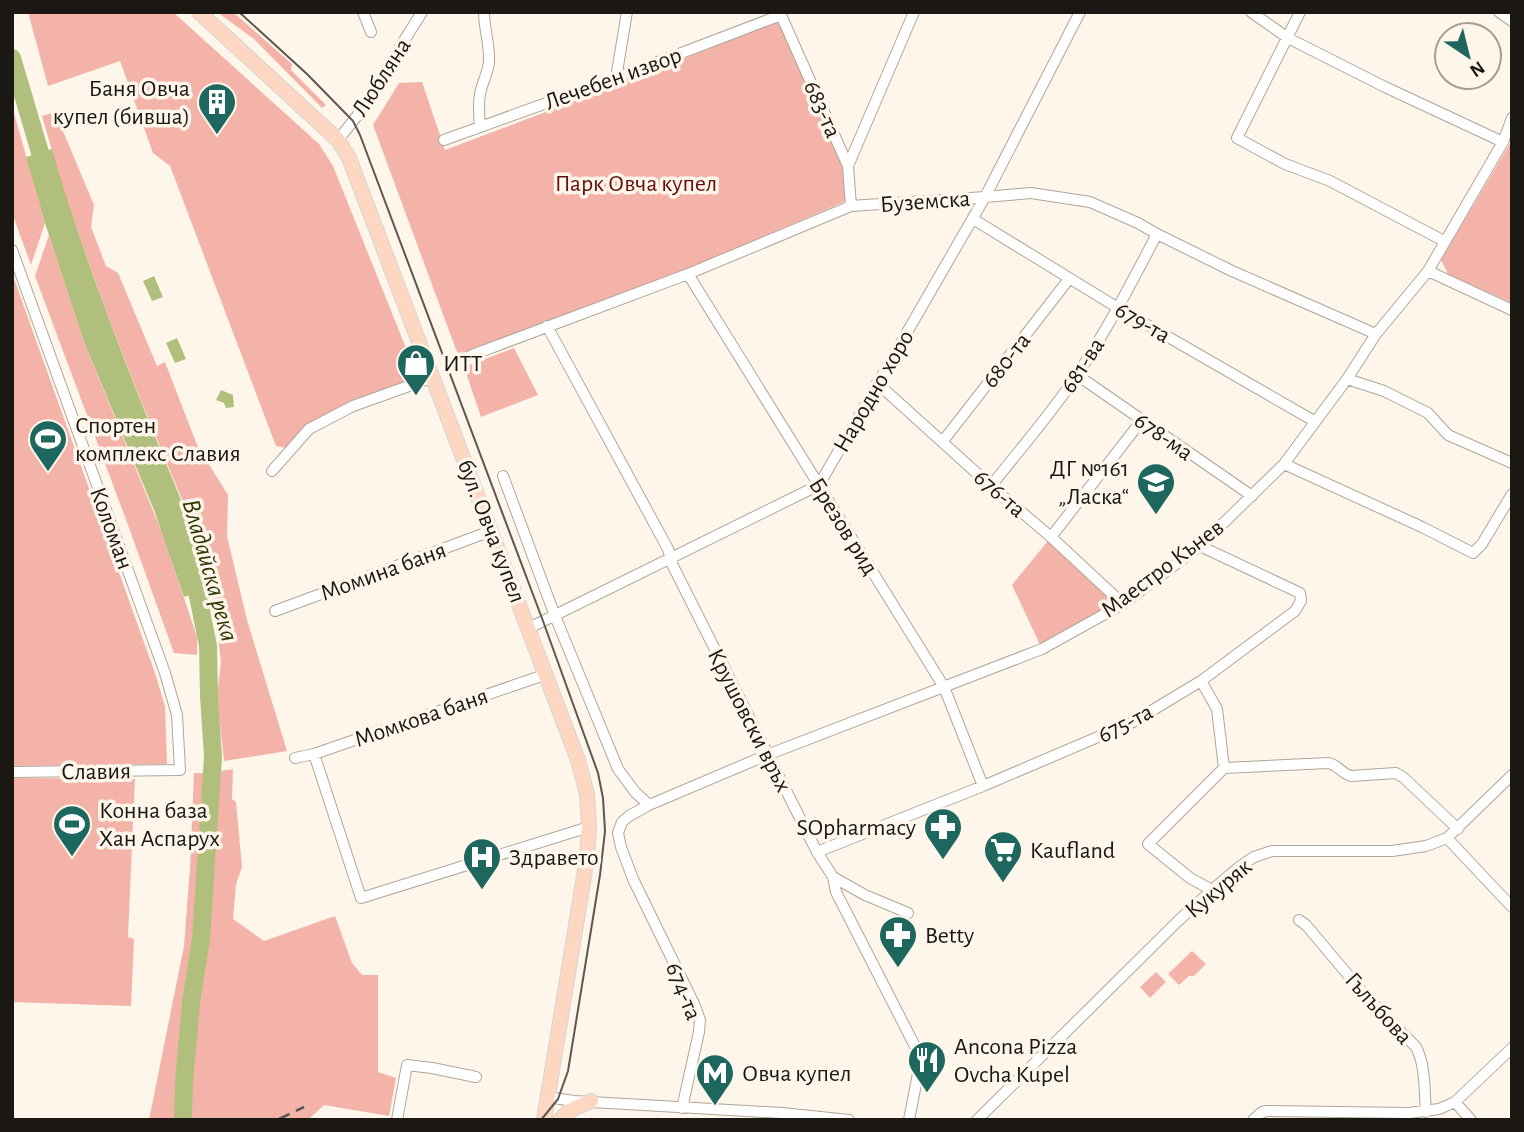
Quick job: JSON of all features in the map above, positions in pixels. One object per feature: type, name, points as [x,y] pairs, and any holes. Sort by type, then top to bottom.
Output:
[{"type":"main road","name":"бул. Овча купел","points":[[199,12],[338,140],[349,158],[578,760],[587,794],[587,858],[544,1120]]},
{"type":"main road","points":[[561,1120],[569,1111],[591,1101]]},
{"type":"street","points":[[363,12],[371,32]]},
{"type":"street","name":"Любляна","points":[[338,140],[357,116],[422,12]]},
{"type":"street","points":[[480,127],[480,92],[489,65],[484,12]]},
{"type":"street","points":[[616,78],[627,12]]},
{"type":"street","points":[[848,166],[914,12]]},
{"type":"street","name":"Народно хоро","points":[[819,485],[973,219],[1080,12]]},
{"type":"street","points":[[1251,12],[1288,38],[1503,142]]},
{"type":"street","points":[[1300,12],[1237,138],[1285,164],[1330,181],[1444,241]]},
{"type":"street","points":[[1499,12],[1512,21]]},
{"type":"street","name":"Лечебен извор","points":[[444,140],[782,14]]},
{"type":"street","name":"683-та","points":[[782,14],[848,166],[851,206]]},
{"type":"street","name":"Маестро Кънев","points":[[633,879],[618,833],[622,822],[629,816],[767,755],[1041,649],[1123,604],[1200,546],[1284,464],[1347,379],[1376,334],[1428,271],[1503,142],[1512,118]]},
{"type":"street","name":"Буземска","points":[[472,355],[688,274],[851,206],[1031,193],[1090,202],[1232,271],[1376,334]]},
{"type":"street","name":"679-та","points":[[973,219],[1069,279],[1314,421]]},
{"type":"street","name":"681-ва","points":[[991,486],[1077,375],[1118,308],[1157,234]]},
{"type":"street","name":"Коломан","points":[[12,250],[165,673],[177,715],[180,770]]},
{"type":"street","points":[[1428,271],[1512,310]]},
{"type":"street","name":"Брезов рид","points":[[688,274],[944,687],[983,786]]},
{"type":"street","name":"680-та","points":[[943,441],[1069,279]]},
{"type":"street","name":"Крушовски връх","points":[[547,326],[668,549],[673,566],[817,852],[834,877],[836,892],[921,1058],[908,1120]]},
{"type":"street","name":"678-ма","points":[[1077,375],[1252,496]]},
{"type":"street","points":[[272,471],[309,429],[353,405],[433,377]]},
{"type":"street","points":[[1347,379],[1384,391],[1428,413],[1448,435],[1512,463]]},
{"type":"street","name":"676-та","points":[[877,383],[1123,604]]},
{"type":"street","points":[[1051,537],[1142,420]]},
{"type":"street","points":[[1284,464],[1473,553],[1482,544],[1512,494]]},
{"type":"street","points":[[503,476],[555,616],[618,769],[635,792],[649,805]]},
{"type":"street","points":[[529,628],[819,485]]},
{"type":"street","name":"Момина баня","points":[[275,611],[491,531]]},
{"type":"street","name":"675-та","points":[[817,852],[983,786],[1133,722],[1201,681],[1295,611],[1301,601],[1300,593],[1200,546]]},
{"type":"street","name":"Момкова баня","points":[[295,758],[314,754],[547,674]]},
{"type":"street","points":[[1201,681],[1217,709],[1224,768]]},
{"type":"street","points":[[314,754],[361,898],[589,827]]},
{"type":"street","points":[[1212,890],[1190,878],[1148,844],[1224,768],[1328,762],[1351,776],[1396,773],[1405,778],[1458,829]]},
{"type":"street","name":"Славия","points":[[12,772],[180,770]]},
{"type":"street","name":"Кукуряк","points":[[977,1120],[1178,922],[1212,890],[1254,857],[1272,851],[1392,851],[1426,846],[1447,838],[1458,829],[1512,775]]},
{"type":"street","points":[[1447,838],[1512,906]]},
{"type":"street","points":[[834,877],[865,895],[908,913]]},
{"type":"street","name":"674-та","points":[[633,879],[700,1020],[682,1108]]},
{"type":"street","name":"Гълъбова","points":[[1299,920],[1374,1005],[1416,1046],[1422,1064],[1426,1112]]},
{"type":"street","points":[[1253,1120],[1267,1111],[1426,1112],[1439,1109],[1455,1102],[1512,1048]]},
{"type":"street","points":[[397,1120],[407,1065],[476,1077]]},
{"type":"street","points":[[547,1097],[849,1120]]},
{"type":"street","points":[[1455,1102],[1471,1120]]},
{"type":"green space","points":[[28,12],[173,12],[319,144],[333,166],[418,378],[351,402],[287,448],[276,446],[170,166],[153,153],[120,61],[48,86]]},
{"type":"green space","points":[[217,12],[233,12],[292,64],[291,70],[326,105],[322,108],[254,39]]},
{"type":"green space","name":"Парк Овча купел","points":[[780,21],[843,167],[846,201],[683,271],[458,355],[373,125],[399,83],[422,82],[445,150]]},
{"type":"green space","points":[[12,106],[45,223],[31,265],[12,213]]},
{"type":"green space","points":[[55,112],[94,205],[91,227],[106,266],[118,273],[157,366],[165,362],[197,445],[228,495],[227,536],[247,620],[287,751],[224,761],[217,696],[221,662],[212,586],[188,514],[106,311],[66,199],[42,116]]},
{"type":"green space","points":[[1512,140],[1512,303],[1448,274],[1441,260]]},
{"type":"green space","points":[[49,235],[84,342],[163,535],[197,637],[197,655],[174,653],[35,276]]},
{"type":"green space","name":"Спортен комплекс Славия","points":[[12,273],[155,673],[165,706],[167,764],[12,766]]},
{"type":"green space","points":[[514,348],[538,395],[481,417],[464,367]]},
{"type":"green space","points":[[1051,537],[1123,604],[1042,649],[1012,585]]},
{"type":"green space","points":[[233,769],[232,799],[236,802],[242,867],[236,884],[233,919],[264,941],[335,916],[352,963],[362,975],[378,975],[378,1072],[396,1078],[389,1116],[324,1105],[308,1120],[188,1120],[193,1028],[206,938],[220,771]]},
{"type":"green space","points":[[194,773],[205,773],[203,817],[177,1120],[149,1120],[184,946]]},
{"type":"green space","name":"Конна база Хан Аспарух","points":[[12,778],[135,779],[128,937],[134,939],[131,1006],[12,1002]]},
{"type":"green space","points":[[1192,951],[1206,964],[1194,976],[1189,976],[1179,985],[1168,974]]},
{"type":"green space","points":[[1156,972],[1166,982],[1150,998],[1140,987]]},
{"type":"shaded area","points":[[52,149],[104,305],[187,514],[212,587],[184,597],[154,510],[84,342],[45,223],[26,157]]},
{"type":"shaded area","points":[[154,276],[163,297],[152,301],[143,281]]},
{"type":"shaded area","points":[[177,338],[186,359],[175,363],[166,343]]},
{"type":"shaded area","points":[[221,390],[233,395],[234,407],[226,408],[224,403],[216,400]]},
{"type":"waterway","name":"Владайска река","points":[[12,58],[47,176]]},
{"type":"waterway","name":"Владайска река","points":[[183,1120],[191,1003],[201,939],[213,757],[208,646],[190,570]]},
{"type":"tram line","points":[[239,12],[307,74],[353,121],[360,135],[598,773],[605,831],[568,1071],[558,1099],[541,1120]]},
{"type":"railway","points":[[277,1120],[304,1107]]},
{"type":"place","name":"Баня Овча купел (бивша)","points":[[217,136]]},
{"type":"place","name":"ИТТ","points":[[416,397]]},
{"type":"place","name":"Спортен комплекс Славия","points":[[48,473]]},
{"type":"place","name":"ДГ №161 „Ласка“","points":[[1156,516]]},
{"type":"place","name":"Конна база Хан Аспарух","points":[[72,858]]},
{"type":"place","name":"SOpharmacy","points":[[943,861]]},
{"type":"place","name":"Kaufland","points":[[1003,884]]},
{"type":"place","name":"Здравето","points":[[482,891]]},
{"type":"place","name":"Betty","points":[[898,969]]},
{"type":"place","name":"Ancona Pizza Ovcha Kupel","points":[[927,1094]]},
{"type":"place","name":"Овча купел","points":[[715,1107]]}]
